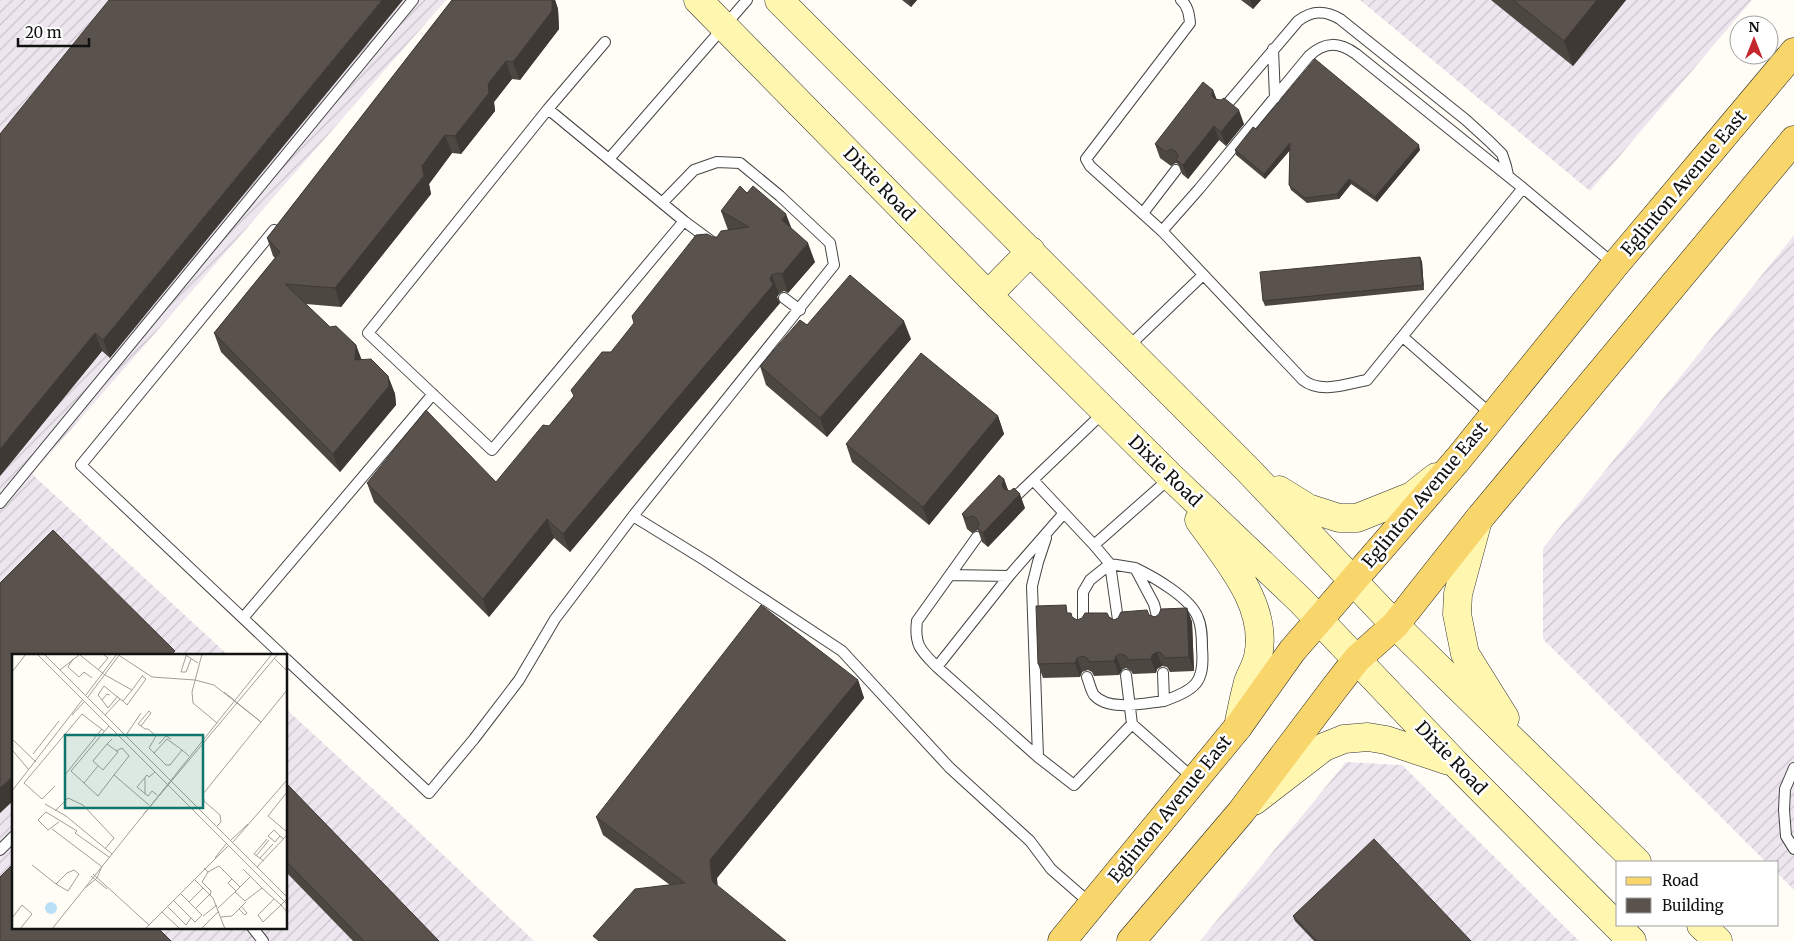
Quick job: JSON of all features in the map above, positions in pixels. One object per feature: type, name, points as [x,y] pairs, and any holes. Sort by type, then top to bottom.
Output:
[{"type":"main road","name":"Dixie Road","points":[[698,0],[1104,411],[1301,601],[1455,763],[1616,925]]},
{"type":"main road","points":[[779,0],[798,10],[1126,350],[1249,471],[1395,625],[1636,861]]},
{"type":"main road","name":"Eglinton Avenue East","points":[[1062,941],[1238,727],[1292,652],[1318,620],[1458,458],[1615,265],[1794,52]]},
{"type":"main road","points":[[1132,941],[1241,812],[1358,659],[1395,625],[1478,520],[1794,140]]},
{"type":"main road","points":[[988,295],[1031,251]]},
{"type":"main road","points":[[1249,471],[1308,508],[1339,518],[1357,518],[1412,496],[1458,458]]},
{"type":"main road","points":[[1171,477],[1254,603],[1260,631],[1258,658],[1249,681],[1238,727]]},
{"type":"main road","points":[[1478,520],[1458,594],[1457,614],[1466,654],[1530,758]]},
{"type":"main road","points":[[1241,812],[1324,747],[1344,739],[1368,736],[1386,740],[1455,763]]},
{"type":"main road","name":"Dixie Road","points":[[1617,926],[1632,941]]},
{"type":"main road","points":[[1702,926],[1718,941]]},
{"type":"lane","points":[[0,503],[413,0]]},
{"type":"lane","points":[[609,159],[747,0]]},
{"type":"lane","points":[[1181,0],[1188,10],[1190,23],[1086,159],[1090,166],[1162,231],[1310,386],[1322,388],[1367,380],[1523,188]]},
{"type":"lane","points":[[1224,108],[1273,49],[1303,17],[1318,12],[1333,15],[1458,114],[1489,141],[1502,154],[1508,175]]},
{"type":"lane","points":[[605,42],[548,109],[368,333],[492,450],[684,221]]},
{"type":"lane","points":[[1162,231],[1314,51],[1325,45],[1338,44],[1356,54],[1508,175],[1615,265]]},
{"type":"lane","points":[[1273,49],[1275,98]]},
{"type":"lane","points":[[548,109],[684,221],[721,249]]},
{"type":"lane","points":[[288,661],[429,793],[519,680],[555,619],[633,516],[834,266],[830,243],[780,196],[740,163],[717,162],[694,170],[662,203]]},
{"type":"lane","points":[[1143,213],[1176,170]]},
{"type":"lane","points":[[280,223],[81,465],[281,654]]},
{"type":"lane","points":[[1126,350],[1203,275]]},
{"type":"lane","points":[[784,298],[800,310]]},
{"type":"lane","points":[[1402,337],[1492,415]]},
{"type":"lane","points":[[243,618],[433,394]]},
{"type":"lane","points":[[1014,498],[1104,411]]},
{"type":"lane","points":[[1094,545],[1171,477]]},
{"type":"lane","points":[[1033,480],[1110,564],[1119,627]]},
{"type":"lane","points":[[937,667],[1009,576],[1064,513]]},
{"type":"lane","points":[[633,516],[706,561],[842,651],[950,768],[1030,841],[1051,869],[1092,904]]},
{"type":"lane","points":[[1038,757],[1032,586],[1048,533]]},
{"type":"lane","points":[[977,537],[918,621],[916,634],[918,645],[923,654],[1038,757],[1074,785],[1132,724]]},
{"type":"lane","points":[[1083,627],[1083,592],[1090,580],[1110,564],[1136,568],[1158,579],[1183,598],[1198,615],[1201,626],[1203,671],[1199,680],[1192,688],[1164,701],[1130,706],[1106,703],[1094,695],[1087,677]]},
{"type":"lane","points":[[1136,568],[1154,604],[1159,624]]},
{"type":"lane","points":[[950,575],[1009,576]]},
{"type":"lane","points":[[1163,672],[1164,701]]},
{"type":"lane","points":[[1126,674],[1132,724],[1194,779]]},
{"type":"lane","points":[[1794,768],[1785,789],[1784,810],[1786,836],[1794,849]]},
{"type":"lane","points":[[0,850],[12,838]]},
{"type":"lane","points":[[253,928],[263,941]]},
{"type":"shaded area","points":[[0,0],[446,0],[32,474],[227,654],[12,654],[12,928],[288,928],[288,711],[534,941],[0,941]]},
{"type":"shaded area","points":[[1360,0],[1752,0],[1739,15],[1729,15],[1729,27],[1590,191]]},
{"type":"shaded area","points":[[1794,235],[1794,890],[1779,875],[1779,861],[1765,861],[1543,639],[1543,548]]},
{"type":"shaded area","points":[[1346,762],[1402,765],[1579,941],[1200,941]]},
{"type":"building","points":[[109,0],[382,0],[103,340],[95,333],[0,449],[0,134]]},
{"type":"building","points":[[452,0],[552,0],[552,11],[513,62],[506,61],[488,84],[489,93],[455,136],[445,135],[422,166],[424,176],[335,288],[285,284],[330,327],[336,326],[356,345],[355,360],[371,359],[388,376],[389,386],[333,454],[214,333],[280,252],[267,238]]},
{"type":"building","points":[[1513,0],[1597,0],[1564,41]]},
{"type":"building","points":[[1315,59],[1419,145],[1375,197],[1349,179],[1337,194],[1305,198],[1289,185],[1290,143],[1264,174],[1235,150],[1253,127],[1256,129]]},
{"type":"building","points":[[1203,82],[1213,90],[1212,96],[1215,99],[1221,100],[1224,98],[1239,110],[1221,132],[1214,126],[1183,165],[1176,160],[1178,156],[1175,151],[1171,149],[1166,152],[1155,144]]},
{"type":"building","points":[[740,186],[747,193],[753,186],[786,214],[782,220],[808,243],[782,274],[772,275],[770,279],[773,285],[563,534],[547,519],[483,599],[367,483],[426,410],[496,482],[543,425],[549,426],[574,396],[571,390],[602,352],[611,352],[634,323],[632,316],[696,235],[707,234],[717,237],[721,231],[749,227],[721,211]]},
{"type":"building","points":[[1420,257],[1423,285],[1263,301],[1260,272]]},
{"type":"building","points":[[850,275],[904,321],[820,418],[760,366],[800,320],[807,325]]},
{"type":"building","points":[[921,353],[998,416],[923,507],[846,444]]},
{"type":"building","points":[[999,475],[1004,479],[1002,485],[1004,489],[1010,491],[1014,488],[1020,494],[983,533],[977,528],[979,523],[976,518],[972,516],[967,518],[962,514]]},
{"type":"building","points":[[53,530],[175,651],[172,654],[12,654],[12,777],[0,788],[0,583]]},
{"type":"building","points":[[761,605],[858,680],[710,860],[712,881],[786,941],[599,941],[593,936],[635,889],[685,883],[596,817]]},
{"type":"building","points":[[1066,605],[1067,613],[1071,613],[1072,617],[1077,620],[1082,618],[1085,613],[1107,613],[1114,620],[1118,618],[1121,612],[1147,610],[1149,615],[1155,617],[1161,609],[1187,608],[1189,657],[1165,658],[1161,653],[1157,652],[1152,655],[1151,659],[1128,660],[1126,656],[1120,654],[1116,656],[1114,661],[1089,662],[1083,656],[1077,658],[1075,663],[1038,664],[1036,606]]},
{"type":"building","points":[[288,785],[439,941],[364,941],[288,863]]},
{"type":"building","points":[[1374,839],[1471,941],[1317,941],[1293,916]]},
{"type":"building","points":[[12,865],[12,928],[158,928],[171,941],[0,941],[0,877]]}]
